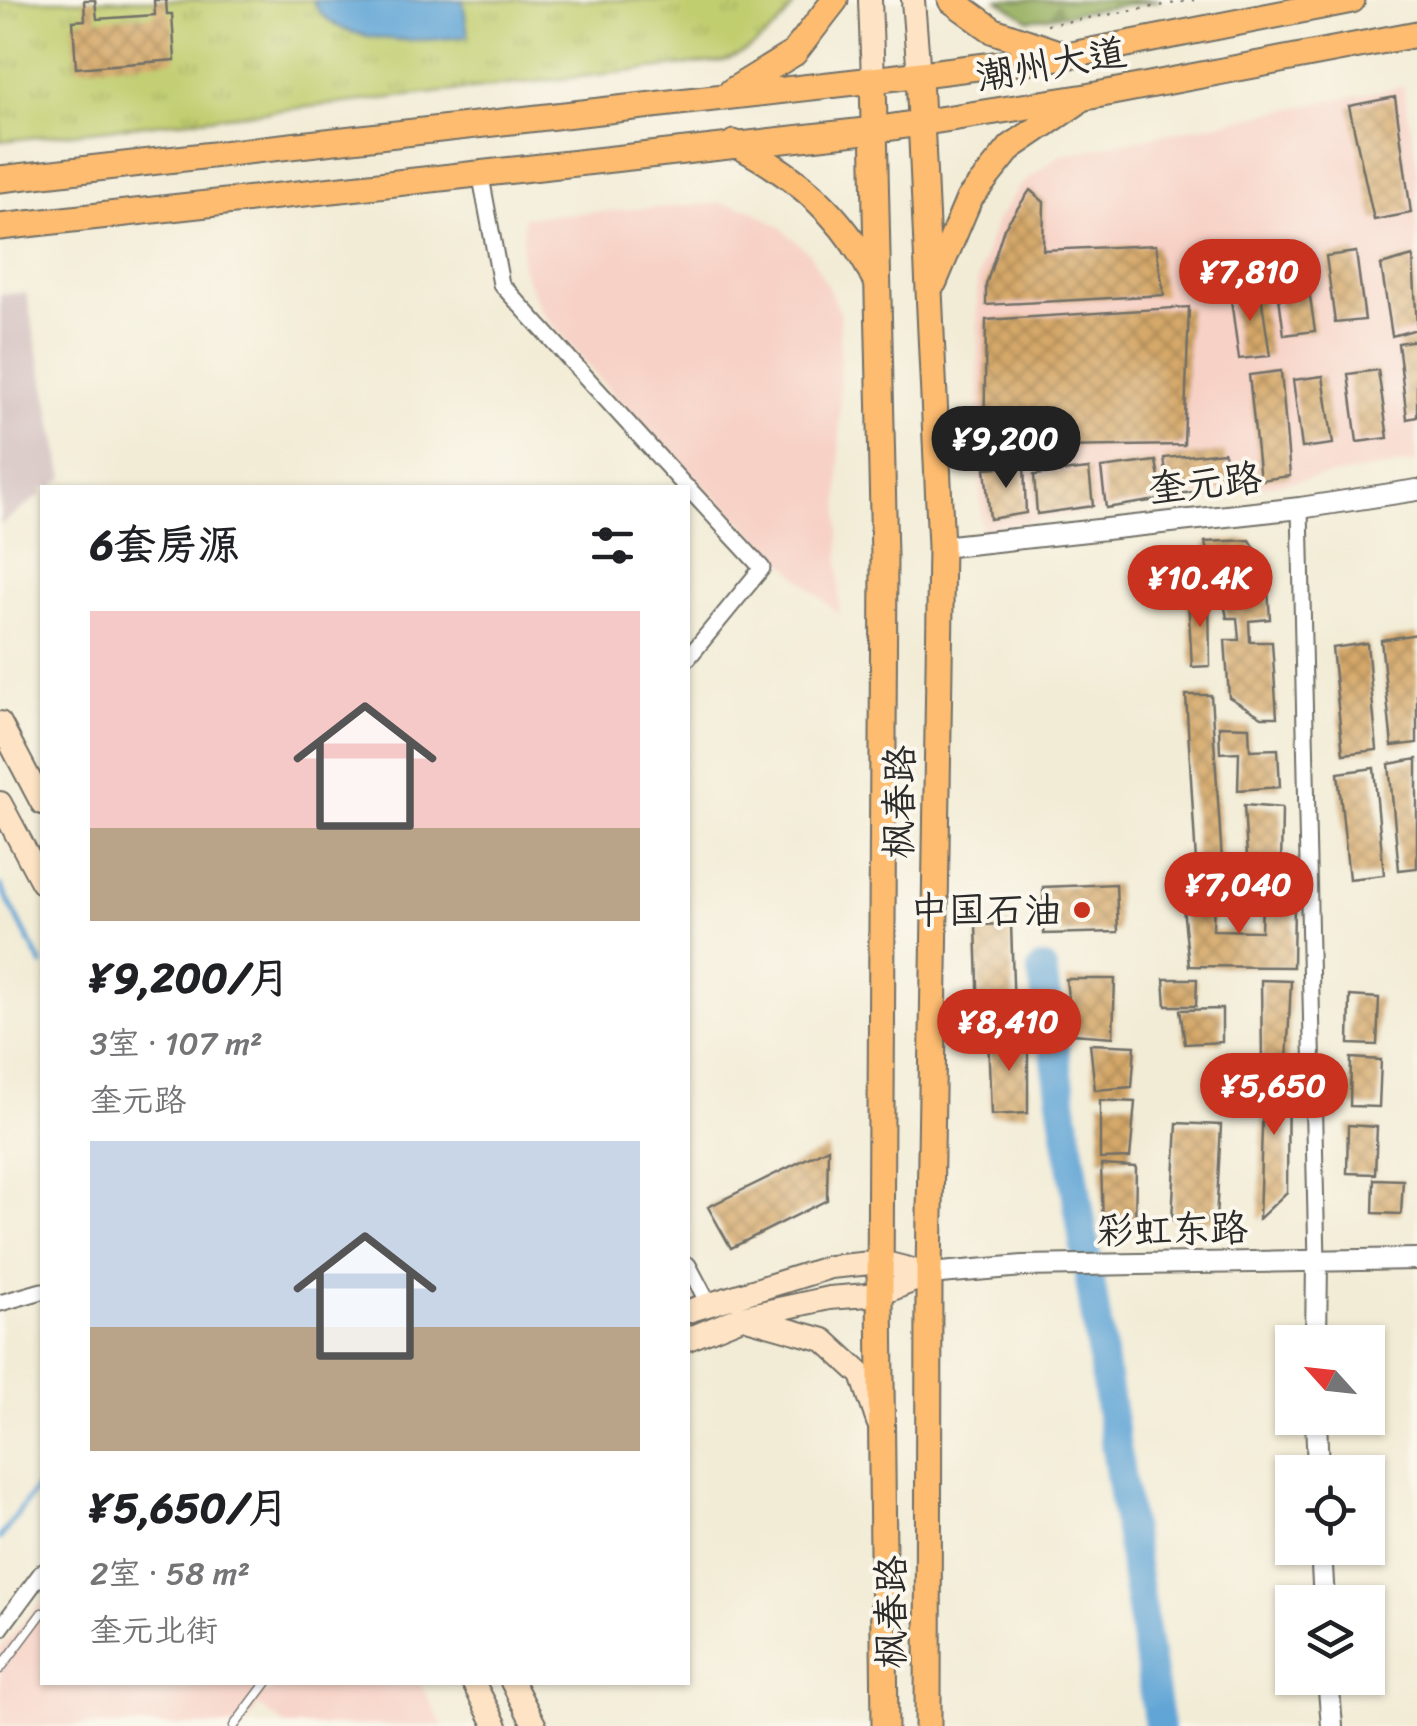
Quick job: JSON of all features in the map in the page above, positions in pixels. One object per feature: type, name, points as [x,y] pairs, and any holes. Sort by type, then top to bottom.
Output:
[{"type":"main road","points":[[726,95],[794,54],[836,0]]},
{"type":"main road","name":"枫春路","points":[[870,0],[884,557],[880,1294],[885,1726]]},
{"type":"main road","name":"枫春路","points":[[912,0],[932,286],[941,547],[929,1274],[928,1726]]},
{"type":"main road","points":[[952,0],[994,31],[1066,56]]},
{"type":"main road","name":"潮州大道","points":[[0,179],[919,76],[1066,56],[1352,0]]},
{"type":"main road","name":"潮州大道","points":[[0,227],[922,124],[1416,40]]},
{"type":"main road","points":[[932,286],[968,199],[1012,147],[1086,97]]},
{"type":"main road","points":[[734,144],[779,167],[826,206],[855,240],[878,284]]},
{"type":"main road","points":[[0,723],[40,798]]},
{"type":"main road","points":[[0,802],[40,878]]},
{"type":"main road","points":[[698,1307],[830,1267],[882,1262],[929,1274]]},
{"type":"main road","points":[[690,1339],[742,1317],[829,1298],[880,1294],[929,1274]]},
{"type":"main road","points":[[742,1317],[824,1340],[862,1376],[882,1432]]},
{"type":"main road","points":[[475,1685],[496,1726]]},
{"type":"main road","points":[[514,1685],[535,1726]]},
{"type":"street","points":[[480,172],[502,284],[684,485]]},
{"type":"street","name":"奎元路","points":[[941,547],[1300,508],[1417,490]]},
{"type":"street","points":[[690,491],[762,568],[690,656]]},
{"type":"street","points":[[1300,508],[1316,1325]]},
{"type":"street","name":"彩虹东路","points":[[929,1274],[1023,1266],[1417,1260]]},
{"type":"street","points":[[690,1273],[698,1307]]},
{"type":"street","points":[[0,1303],[40,1292]]},
{"type":"street","points":[[0,1629],[40,1575]]},
{"type":"street","points":[[1329,1695],[1332,1726]]},
{"type":"lane","points":[[0,1669],[40,1616]]},
{"type":"lane","points":[[234,1726],[265,1685]]},
{"type":"path","points":[[1038,26],[1194,0]]},
{"type":"shaded area","points":[[1403,86],[1417,161],[1417,462],[981,529],[977,283],[995,223],[1021,185],[1061,155]]},
{"type":"shaded area","points":[[722,203],[750,209],[780,227],[810,254],[840,311],[839,615],[638,424],[541,311],[521,265],[524,217]]},
{"type":"shaded area","points":[[26,293],[64,478],[55,485],[40,485],[40,495],[0,525],[0,294]]},
{"type":"shaded area","points":[[40,1603],[40,1685],[255,1685],[268,1694],[275,1685],[421,1685],[443,1726],[286,1726],[259,1706],[244,1726],[0,1726],[0,1649]]},
{"type":"green space","points":[[0,0],[797,0],[766,37],[724,61],[0,141]]},
{"type":"green space","points":[[998,0],[1160,0],[1029,20]]},
{"type":"water","points":[[313,0],[463,0],[468,36],[406,40],[359,34],[323,16]]},
{"type":"building","points":[[84,0],[95,0],[97,19],[155,15],[154,0],[166,0],[167,14],[172,14],[175,60],[76,68],[73,21],[85,20]]},
{"type":"building","points":[[1395,97],[1411,213],[1374,220],[1349,106]]},
{"type":"building","points":[[1030,190],[1044,202],[1043,250],[1156,245],[1164,295],[986,305],[986,285],[1004,228]]},
{"type":"building","points":[[1356,252],[1365,320],[1335,323],[1326,256]]},
{"type":"building","points":[[1413,256],[1417,329],[1392,336],[1381,265]]},
{"type":"building","points":[[1305,263],[1315,331],[1284,335],[1275,267]]},
{"type":"building","points":[[1260,288],[1270,356],[1239,359],[1230,292]]},
{"type":"building","points":[[1189,307],[1184,445],[984,448],[986,320]]},
{"type":"building","points":[[1417,340],[1417,417],[1407,419],[1398,343]]},
{"type":"building","points":[[1378,370],[1388,438],[1357,442],[1348,374]]},
{"type":"building","points":[[1281,371],[1290,476],[1260,480],[1249,375]]},
{"type":"building","points":[[1323,376],[1333,444],[1302,448],[1293,380]]},
{"type":"building","points":[[1224,452],[1233,487],[1169,495],[1164,458]]},
{"type":"building","points":[[1156,461],[1163,499],[1106,508],[1101,468]]},
{"type":"building","points":[[1024,465],[1026,513],[990,519],[985,468]]},
{"type":"building","points":[[1089,469],[1093,506],[1037,514],[1034,475]]},
{"type":"building","points":[[1250,540],[1263,562],[1265,582],[1213,586],[1205,542]]},
{"type":"building","points":[[1203,557],[1206,587],[1151,592],[1148,564]]},
{"type":"building","points":[[1268,589],[1270,619],[1249,621],[1250,642],[1272,642],[1277,717],[1262,717],[1229,697],[1225,640],[1239,640],[1237,618],[1227,618],[1222,593]]},
{"type":"building","points":[[1209,595],[1210,666],[1192,667],[1188,597]]},
{"type":"building","points":[[1417,634],[1417,743],[1392,746],[1381,640]]},
{"type":"building","points":[[1367,643],[1377,750],[1343,754],[1332,648]]},
{"type":"building","points":[[1186,695],[1211,695],[1223,876],[1197,879]]},
{"type":"building","points":[[1219,726],[1249,727],[1250,750],[1278,749],[1280,787],[1238,790],[1239,752],[1220,753]]},
{"type":"building","points":[[1417,759],[1417,868],[1399,870],[1389,764]]},
{"type":"building","points":[[1374,768],[1384,875],[1349,879],[1338,773]]},
{"type":"building","points":[[1244,805],[1282,808],[1281,873],[1248,874]]},
{"type":"building","points":[[1116,884],[1118,932],[1044,934],[1043,887]]},
{"type":"building","points":[[1182,897],[1214,897],[1213,930],[1261,931],[1262,902],[1294,904],[1293,967],[1189,966]]},
{"type":"building","points":[[1011,924],[1014,1012],[979,1014],[976,925]]},
{"type":"building","points":[[1066,979],[1115,979],[1113,1037],[1072,1034]]},
{"type":"building","points":[[1164,979],[1197,979],[1196,1006],[1166,1006]]},
{"type":"building","points":[[1261,980],[1291,981],[1287,1063],[1262,1064]]},
{"type":"building","points":[[1350,996],[1379,998],[1377,1045],[1349,1044]]},
{"type":"building","points":[[1222,1009],[1222,1042],[1185,1044],[1180,1010]]},
{"type":"building","points":[[988,1035],[1028,1035],[1028,1113],[991,1115]]},
{"type":"building","points":[[1090,1044],[1135,1046],[1132,1087],[1095,1090]]},
{"type":"building","points":[[1351,1058],[1381,1060],[1379,1107],[1350,1106]]},
{"type":"building","points":[[1264,1067],[1288,1067],[1287,1192],[1259,1219]]},
{"type":"building","points":[[1100,1100],[1135,1102],[1130,1158],[1100,1159]]},
{"type":"building","points":[[1177,1123],[1221,1125],[1216,1221],[1172,1220]]},
{"type":"building","points":[[1348,1125],[1377,1127],[1375,1174],[1347,1173]]},
{"type":"building","points":[[828,1148],[827,1200],[731,1248],[708,1207]]},
{"type":"building","points":[[1101,1165],[1136,1167],[1135,1229],[1103,1224]]},
{"type":"building","points":[[1374,1179],[1403,1180],[1401,1214],[1373,1213]]},
{"type":"waterway","points":[[0,885],[40,961]]},
{"type":"waterway","points":[[1042,970],[1159,1726]]},
{"type":"waterway","points":[[0,1538],[40,1483]]},
{"type":"place","name":"中国石油","points":[[1082,910]]}]
